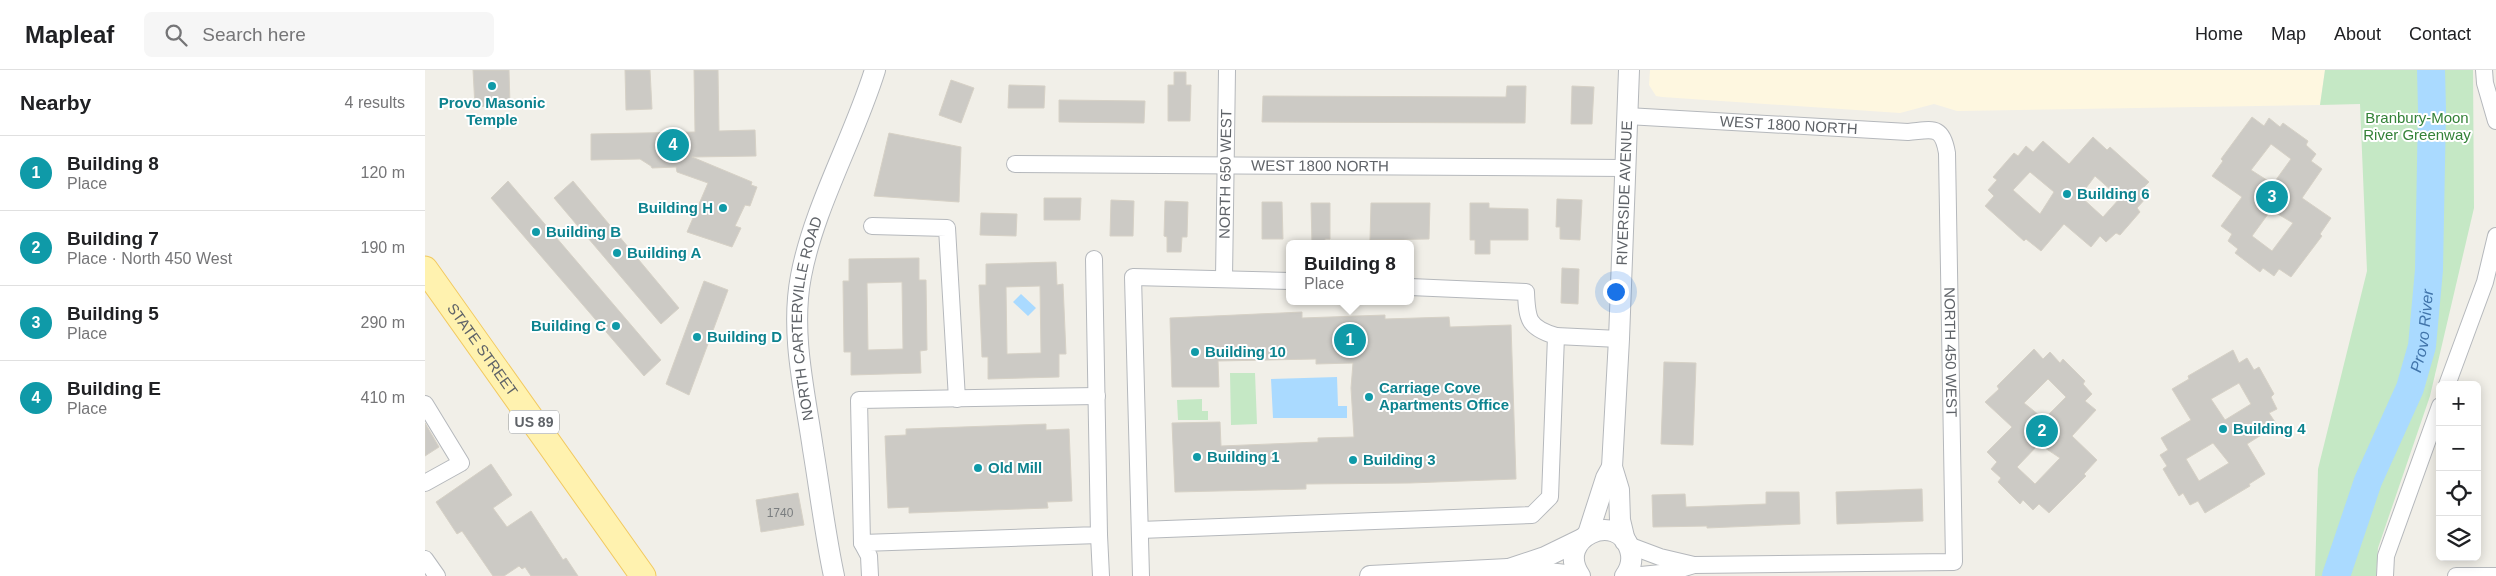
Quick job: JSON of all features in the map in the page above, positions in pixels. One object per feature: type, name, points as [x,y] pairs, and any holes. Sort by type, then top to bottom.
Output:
[{"type":"main road","name":"STATE STREET","points":[[425,269],[643,576]]},
{"type":"street","name":"NORTH CARTERVILLE ROAD","points":[[834,576],[797,334],[798,304],[807,249],[866,101],[875,70]]},
{"type":"street","name":"NORTH 650 WEST","points":[[1224,278],[1227,70]]},
{"type":"street","name":"RIVERSIDE AVENUE","points":[[1625,576],[1631,561],[1620,520],[1619,490],[1612,467],[1619,339],[1629,70]]},
{"type":"street","points":[[2484,70],[2485,83],[2496,121]]},
{"type":"street","name":"WEST 1800 NORTH","points":[[1627,116],[1908,132],[1933,130],[1945,141]]},
{"type":"street","name":"NORTH 450 WEST","points":[[1694,565],[1954,562],[1951,299],[1945,141]]},
{"type":"street","name":"WEST 1800 NORTH","points":[[1015,164],[1625,168]]},
{"type":"street","points":[[872,226],[947,228],[957,399]]},
{"type":"street","points":[[2449,381],[2490,285],[2496,236]]},
{"type":"street","points":[[1094,260],[1101,576]]},
{"type":"street","points":[[1141,576],[1133,277],[1286,281]]},
{"type":"street","points":[[1414,286],[1526,292],[1527,313],[1531,323],[1539,331],[1556,336],[1619,339]]},
{"type":"street","points":[[1140,530],[1532,515],[1550,496],[1556,336]]},
{"type":"street","points":[[870,576],[869,556],[862,544],[859,400],[1097,396]]},
{"type":"street","points":[[425,404],[461,462],[425,483]]},
{"type":"street","points":[[2385,576],[2386,556],[2436,417]]},
{"type":"street","name":"RIVERSIDE AVENUE","points":[[1580,576],[1574,560],[1575,551],[1585,536],[1606,478],[1612,467]]},
{"type":"street","points":[[1370,576],[1507,570],[1545,557],[1585,536],[1607,530],[1617,534],[1627,543],[1660,557],[1694,565]]},
{"type":"street","points":[[862,544],[1099,535]]},
{"type":"street","points":[[425,559],[437,576]]},
{"type":"street","points":[[1631,576],[1671,572],[1694,565]]},
{"type":"street","points":[[1507,570],[1519,573],[1548,573],[1572,576]]},
{"type":"street","points":[[2456,576],[2496,576]]},
{"type":"shaded area","points":[[1650,70],[2325,70],[2320,105],[1957,111],[1934,104],[1900,113],[1656,96],[1649,85]]},
{"type":"green space","name":"Branbury-Moon River Greenway","points":[[2325,70],[2473,70],[2474,208],[2430,396],[2378,548],[2376,576],[2315,576],[2318,469],[2367,271],[2360,104],[2320,105]]},
{"type":"green space","points":[[1230,373],[1255,373],[1257,424],[1231,425]]},
{"type":"green space","points":[[1202,399],[1202,411],[1208,411],[1208,420],[1178,420],[1177,400]]},
{"type":"water","points":[[1021,294],[1036,308],[1028,316],[1013,302]]},
{"type":"water","points":[[1337,377],[1338,406],[1347,406],[1347,418],[1273,418],[1271,379]]},
{"type":"building","name":"Provo Masonic Temple","points":[[473,70],[509,70],[510,105],[475,107]]},
{"type":"building","points":[[625,70],[650,70],[652,109],[626,110]]},
{"type":"building","points":[[694,70],[718,70],[719,131],[755,130],[756,156],[692,157],[752,182],[751,185],[757,187],[750,206],[745,205],[735,226],[741,228],[732,247],[687,232],[708,183],[677,172],[676,167],[652,168],[640,159],[591,160],[591,134],[695,132]]},
{"type":"building","points":[[1174,72],[1186,72],[1186,85],[1191,85],[1190,121],[1168,121],[1168,85],[1174,85]]},
{"type":"building","points":[[951,80],[974,88],[961,123],[939,115]]},
{"type":"building","points":[[1009,85],[1045,86],[1044,108],[1008,108]]},
{"type":"building","points":[[1507,86],[1526,86],[1525,123],[1262,122],[1263,96],[1506,97]]},
{"type":"building","points":[[1572,86],[1594,87],[1592,124],[1571,124]]},
{"type":"building","points":[[1059,100],[1145,101],[1144,123],[1059,122]]},
{"type":"building","points":[[2252,117],[2264,126],[2269,118],[2280,127],[2283,123],[2308,141],[2306,145],[2316,154],[2311,161],[2322,169],[2302,198],[2331,218],[2320,234],[2322,236],[2291,277],[2279,269],[2274,276],[2263,268],[2260,272],[2235,253],[2238,249],[2228,241],[2232,234],[2221,226],[2242,197],[2212,176],[2223,161],[2221,159]],"holes":[[[2271,144],[2291,159],[2273,184],[2251,170]],[[2271,210],[2293,223],[2272,251],[2252,236]]]},
{"type":"building","points":[[889,133],[961,147],[959,202],[874,196]]},
{"type":"building","name":"Building 6","points":[[2093,137],[2107,150],[2110,147],[2149,182],[2139,192],[2146,198],[2137,208],[2140,212],[2120,235],[2116,233],[2106,242],[2100,236],[2091,247],[2064,224],[2041,251],[2026,239],[2024,241],[1985,206],[1994,196],[1988,190],[1997,180],[1993,177],[2014,153],[2018,156],[2026,146],[2033,152],[2043,141],[2069,164]],"holes":[[[2030,172],[2054,192],[2040,214],[2013,190]],[[2095,176],[2120,198],[2103,217],[2080,196]]]},
{"type":"building","points":[[508,181],[661,360],[644,376],[491,198]]},
{"type":"building","name":"Building A","points":[[573,181],[679,308],[661,324],[554,198]]},
{"type":"building","points":[[1044,198],[1081,198],[1080,220],[1044,220]]},
{"type":"building","points":[[1557,199],[1582,200],[1580,240],[1560,239],[1560,227],[1556,227]]},
{"type":"building","points":[[1111,200],[1134,201],[1133,236],[1110,236]]},
{"type":"building","points":[[1165,201],[1188,202],[1187,237],[1182,237],[1181,252],[1167,252],[1167,237],[1164,236]]},
{"type":"building","points":[[1262,202],[1282,202],[1283,239],[1262,239]]},
{"type":"building","points":[[1311,203],[1330,203],[1330,239],[1312,240]]},
{"type":"building","points":[[1371,203],[1430,203],[1429,239],[1370,240]]},
{"type":"building","points":[[1470,203],[1489,203],[1489,208],[1528,209],[1528,240],[1490,240],[1490,254],[1475,254],[1475,240],[1470,240]]},
{"type":"building","points":[[981,213],[1017,214],[1016,236],[980,235]]},
{"type":"building","points":[[919,258],[919,280],[926,280],[927,350],[920,351],[921,373],[851,375],[851,352],[844,352],[843,281],[849,281],[849,259]],"holes":[[[902,282],[903,349],[868,350],[867,283]]]},
{"type":"building","points":[[1056,262],[1057,285],[1063,284],[1066,354],[1059,354],[1059,377],[988,379],[988,357],[982,357],[979,285],[986,285],[986,264]],"holes":[[[1040,286],[1041,353],[1007,354],[1006,287]]]},
{"type":"building","points":[[1562,268],[1579,269],[1578,304],[1561,303]]},
{"type":"building","name":"Building D","points":[[704,281],[728,290],[689,395],[666,384]]},
{"type":"building","points":[[1302,312],[1302,318],[1385,315],[1385,319],[1449,317],[1450,327],[1511,325],[1516,479],[1306,484],[1306,489],[1175,492],[1172,423],[1220,422],[1221,446],[1318,442],[1318,438],[1354,437],[1351,388],[1353,363],[1316,364],[1316,359],[1218,361],[1219,387],[1172,387],[1170,318]]},
{"type":"building","points":[[2034,349],[2043,359],[2050,352],[2060,363],[2063,359],[2085,381],[2083,384],[2092,394],[2085,401],[2096,410],[2072,436],[2097,460],[2084,474],[2086,476],[2049,513],[2039,504],[2033,510],[2023,500],[2020,504],[1998,482],[2001,478],[1991,469],[1997,462],[1987,452],[2012,427],[1985,402],[1999,389],[1997,386]],"holes":[[[2048,379],[2066,397],[2044,419],[2024,403]],[[2039,444],[2060,458],[2035,484],[2017,467]]]},
{"type":"building","name":"Building 4","points":[[2233,350],[2239,363],[2247,358],[2254,370],[2259,367],[2274,394],[2271,397],[2277,409],[2269,413],[2277,425],[2247,444],[2265,474],[2249,484],[2250,486],[2205,513],[2198,501],[2190,505],[2183,493],[2179,496],[2163,469],[2167,466],[2160,455],[2168,450],[2161,438],[2191,420],[2172,389],[2189,379],[2188,376]],"holes":[[[2239,383],[2251,404],[2225,420],[2211,399]],[[2213,443],[2229,463],[2199,481],[2186,459]]]},
{"type":"building","points":[[1664,362],[1696,363],[1693,445],[1661,444]]},
{"type":"building","points":[[425,423],[439,447],[425,456]]},
{"type":"building","name":"Old Mill","points":[[1046,424],[1046,430],[1069,429],[1072,501],[1047,502],[1048,508],[909,513],[909,507],[888,508],[885,436],[906,435],[906,429]]},
{"type":"building","points":[[491,464],[512,495],[493,508],[507,527],[531,511],[563,560],[566,558],[578,576],[531,576],[525,567],[522,569],[519,566],[504,576],[493,576],[462,531],[457,534],[436,502]]},
{"type":"building","points":[[1922,489],[1923,521],[1837,524],[1836,492]]},
{"type":"building","points":[[1766,492],[1799,492],[1800,524],[1707,528],[1707,526],[1653,527],[1652,495],[1685,494],[1686,507],[1766,504]]},
{"type":"building","points":[[798,493],[804,525],[761,532],[756,500]]},
{"type":"waterway","name":"Provo River","points":[[2336,576],[2368,481],[2410,388],[2422,346],[2429,270],[2431,70]]},
{"type":"place","name":"Provo Masonic Temple","points":[[492,86]]},
{"type":"place","name":"Building E","points":[[673,145]]},
{"type":"place","name":"Building 6","points":[[2067,194]]},
{"type":"place","name":"Building 5","points":[[2272,197]]},
{"type":"place","name":"Building H","points":[[723,208]]},
{"type":"place","name":"Building B","points":[[536,232]]},
{"type":"place","name":"Building A","points":[[617,253]]},
{"type":"place","name":"Building C","points":[[616,326]]},
{"type":"place","name":"Building D","points":[[697,337]]},
{"type":"place","name":"Building 8","points":[[1350,340]]},
{"type":"place","name":"Building 10","points":[[1195,352]]},
{"type":"place","name":"Carriage Cove Apartments Office","points":[[1369,397]]},
{"type":"place","name":"Building 4","points":[[2223,429]]},
{"type":"place","name":"Building 7","points":[[2042,431]]},
{"type":"place","name":"Building 1","points":[[1197,457]]},
{"type":"place","name":"Building 3","points":[[1353,460]]},
{"type":"place","name":"Old Mill","points":[[978,468]]}]
